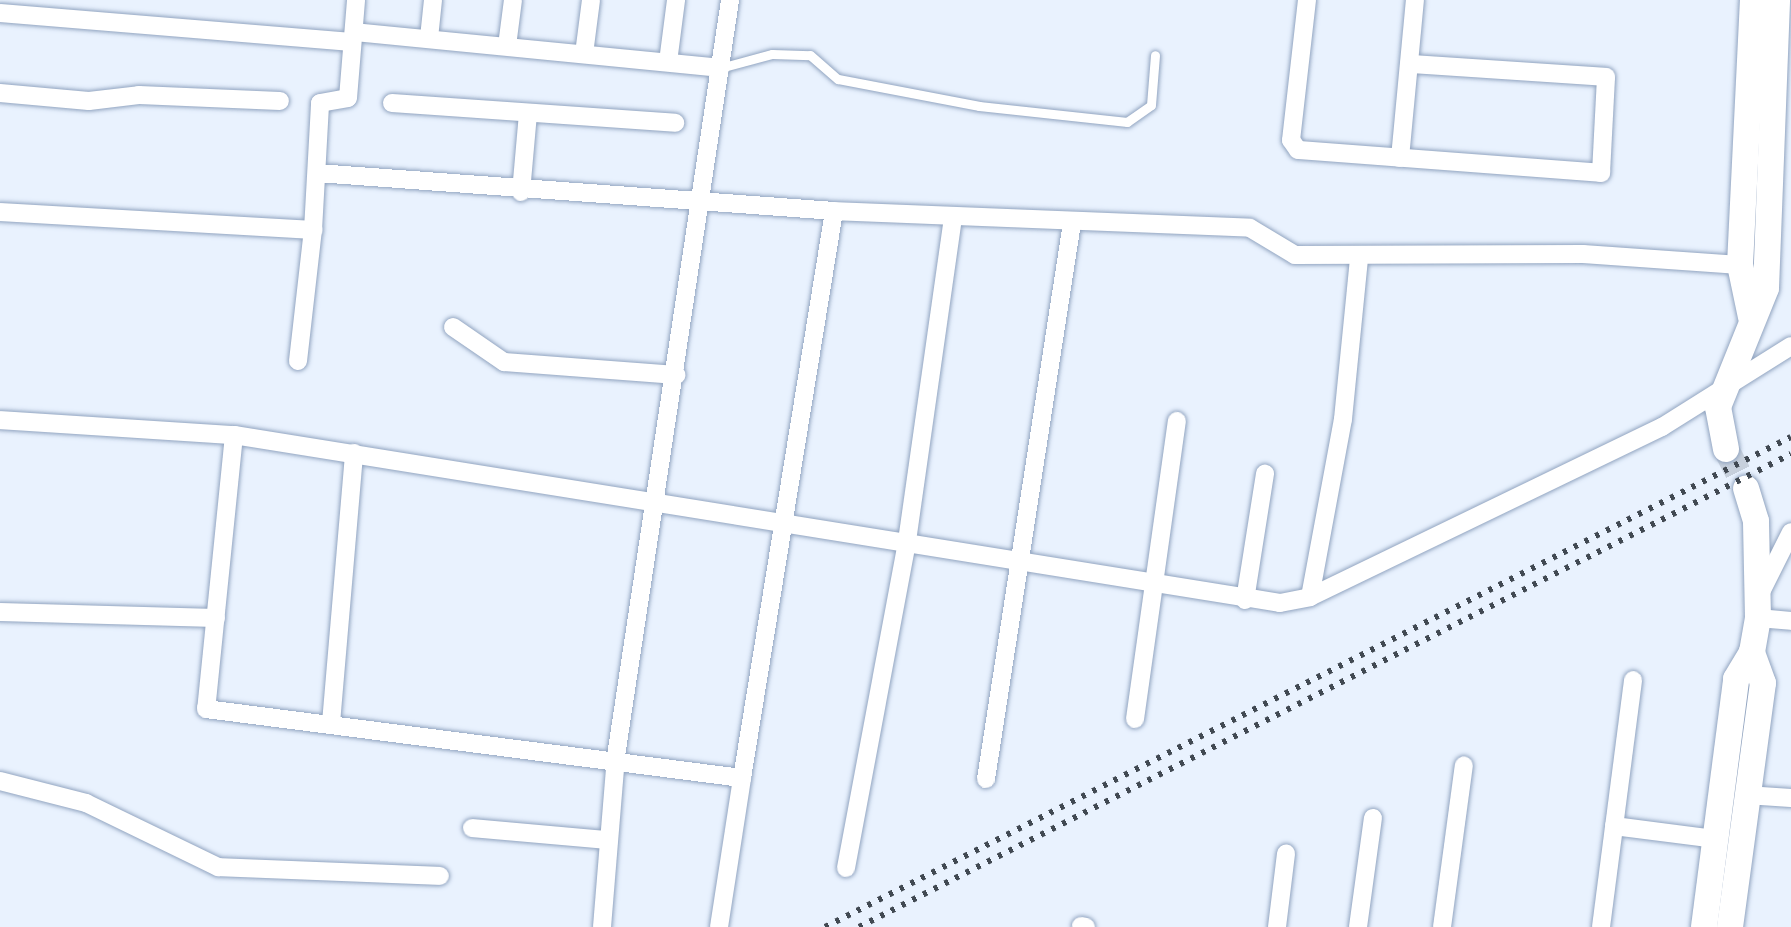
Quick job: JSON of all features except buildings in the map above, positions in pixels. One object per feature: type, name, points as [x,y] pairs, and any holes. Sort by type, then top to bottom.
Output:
[{"type":"street","points":[[298,361],[313,230],[321,101],[348,98],[356,0]]},
{"type":"street","points":[[429,38],[433,0]]},
{"type":"street","points":[[507,46],[513,0]]},
{"type":"street","points":[[584,54],[591,0]]},
{"type":"street","points":[[668,62],[676,0]]},
{"type":"street","points":[[602,927],[616,756],[659,500],[730,0]]},
{"type":"street","points":[[1307,0],[1293,147],[1601,173],[1606,77],[1409,64]]},
{"type":"street","points":[[1400,158],[1415,0]]},
{"type":"street","points":[[1751,317],[1740,265],[1753,0]]},
{"type":"street","points":[[1726,449],[1718,423],[1724,385],[1766,288],[1777,0]]},
{"type":"street","points":[[7,9],[353,37],[429,38],[720,68]]},
{"type":"street","points":[[0,93],[89,101],[139,95],[280,101]]},
{"type":"street","points":[[392,103],[675,123]]},
{"type":"street","points":[[521,192],[528,113]]},
{"type":"street","points":[[317,173],[521,192],[701,200],[834,211],[1250,228],[1295,255],[1359,259],[1583,254],[1740,265]]},
{"type":"street","points":[[719,927],[788,519],[834,211]]},
{"type":"street","points":[[0,212],[313,230]]},
{"type":"street","points":[[846,868],[907,541],[953,218]]},
{"type":"street","points":[[986,779],[1024,561],[1072,223]]},
{"type":"street","points":[[1310,597],[1343,419],[1359,259]]},
{"type":"street","points":[[453,327],[504,362],[677,375]]},
{"type":"street","points":[[0,420],[234,435],[788,519],[1245,600],[1310,597],[1662,427],[1724,385],[1791,346]]},
{"type":"street","points":[[1135,719],[1149,583],[1177,421]]},
{"type":"street","points":[[234,435],[206,709],[616,756],[742,778]]},
{"type":"street","points":[[331,723],[354,453]]},
{"type":"street","points":[[1245,600],[1265,474]]},
{"type":"street","points":[[1704,927],[1736,679],[1752,652],[1759,606],[1756,521],[1746,488]]},
{"type":"street","points":[[1759,606],[1791,532]]},
{"type":"street","points":[[1759,606],[1791,621]]},
{"type":"street","points":[[0,612],[216,618]]},
{"type":"street","points":[[1730,927],[1763,683],[1752,652]]},
{"type":"street","points":[[1601,927],[1633,680]]},
{"type":"street","points":[[1442,927],[1464,765]]},
{"type":"street","points":[[0,781],[98,807],[218,867],[440,876]]},
{"type":"street","points":[[1746,795],[1791,798]]},
{"type":"street","points":[[1358,927],[1373,818]]},
{"type":"street","points":[[1614,826],[1716,839]]},
{"type":"street","points":[[472,828],[607,840]]},
{"type":"street","points":[[1277,927],[1286,854]]},
{"type":"lane","points":[[720,68],[772,54],[810,55],[838,79],[979,106],[1127,122],[1151,105],[1155,55]]},
{"type":"tunnel","points":[[1726,449],[1746,488]]},
{"type":"railway","points":[[825,927],[1791,437]]},
{"type":"railway","points":[[859,927],[1791,454]]}]
